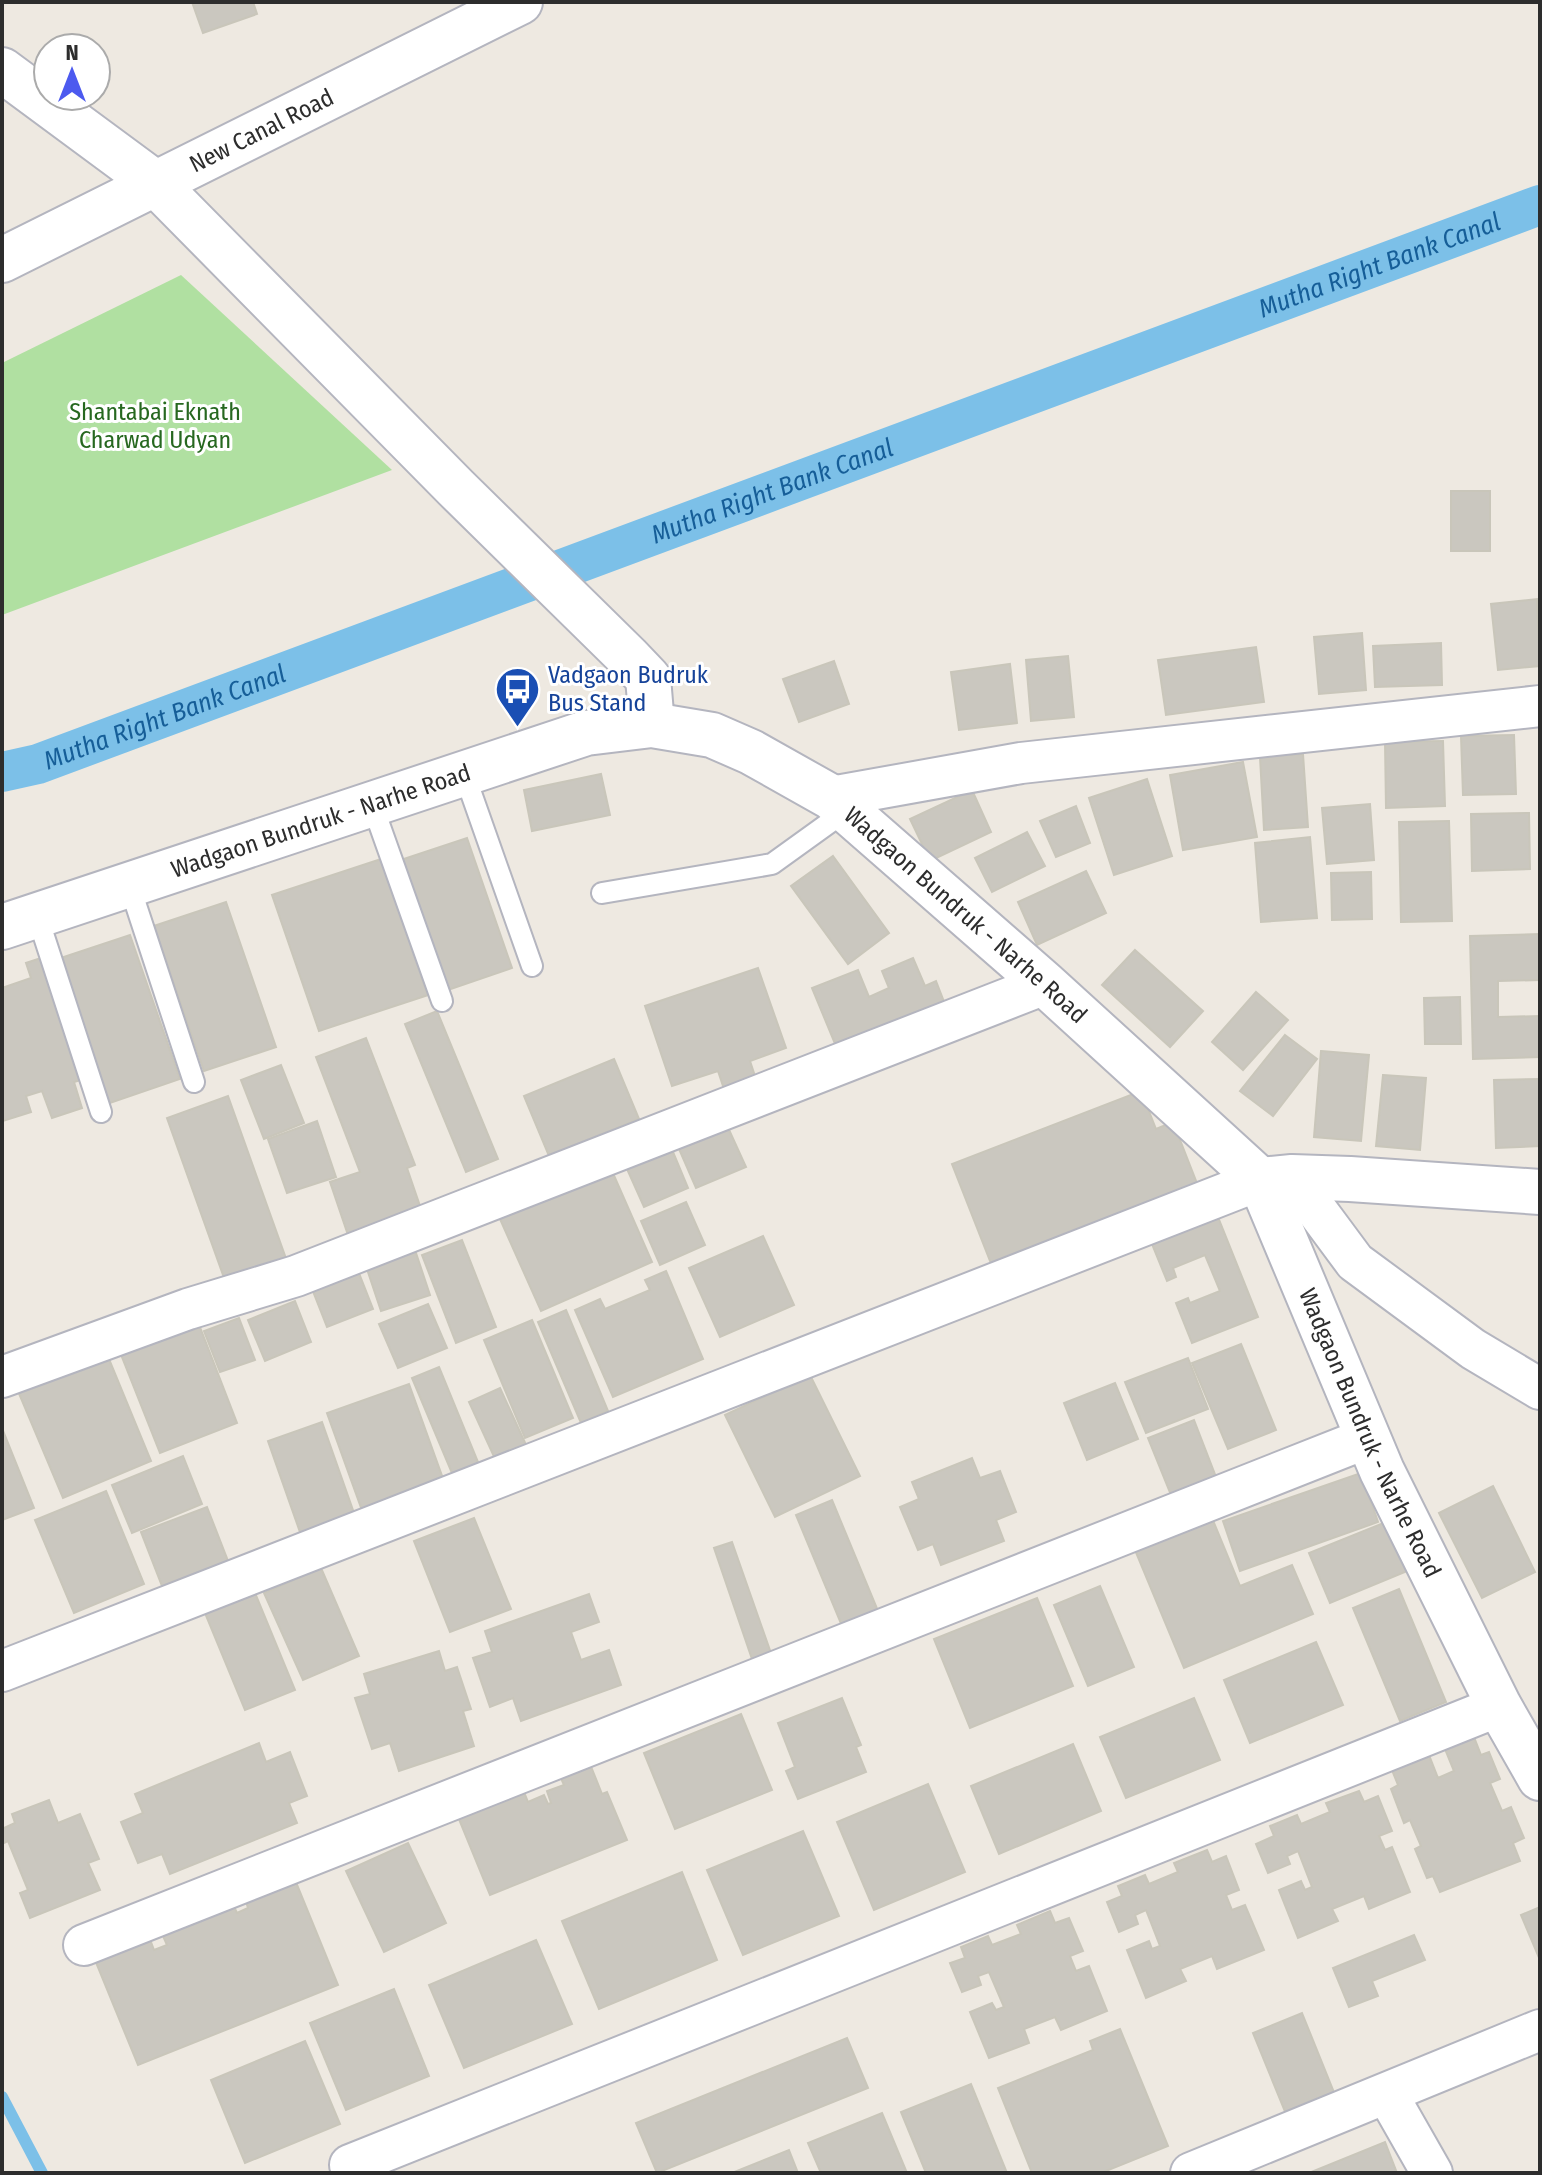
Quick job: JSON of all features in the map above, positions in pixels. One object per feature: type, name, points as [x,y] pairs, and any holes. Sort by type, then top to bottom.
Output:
[{"type":"street","name":"New Canal Road","points":[[2,260],[520,2]]},
{"type":"street","points":[[2,70],[155,183],[628,657],[648,678],[652,725]]},
{"type":"street","points":[[839,804],[1021,763],[1540,706]]},
{"type":"street","name":"Wadgaon Bundruk - Narhe Road","points":[[19,921],[586,733],[652,725],[712,735],[751,752],[839,804],[1045,984],[1276,1178],[1367,1438],[1499,1706],[1540,1778]]},
{"type":"street","points":[[2,1377],[188,1309],[296,1276],[1045,984]]},
{"type":"street","points":[[2,1671],[1276,1178],[1350,1179],[1540,1192]]},
{"type":"street","points":[[1276,1178],[1355,1262],[1473,1349],[1540,1389]]},
{"type":"street","points":[[84,1945],[1367,1438]]},
{"type":"street","points":[[350,2165],[1499,1706]]},
{"type":"street","points":[[1191,2173],[1540,2030]]},
{"type":"street","points":[[1387,2094],[1432,2173]]},
{"type":"lane","points":[[464,773],[532,966]]},
{"type":"lane","points":[[372,804],[442,1001]]},
{"type":"lane","points":[[602,893],[772,864],[839,804]]},
{"type":"lane","points":[[129,884],[194,1082]]},
{"type":"lane","points":[[19,921],[101,1112]]},
{"type":"green space","name":"Shantabai Eknath Charwad Udyan","points":[[181,275],[392,470],[2,615],[2,363]]},
{"type":"building","points":[[192,2],[253,2],[257,14],[203,33]]},
{"type":"building","points":[[1451,491],[1490,491],[1490,551],[1451,551]]},
{"type":"building","points":[[1537,599],[1540,666],[1498,670],[1491,604]]},
{"type":"building","points":[[1362,633],[1366,690],[1319,694],[1314,637]]},
{"type":"building","points":[[1441,643],[1442,685],[1375,687],[1373,646]]},
{"type":"building","points":[[1256,647],[1264,702],[1166,715],[1158,660]]},
{"type":"building","points":[[1068,656],[1074,717],[1031,721],[1026,660]]},
{"type":"building","points":[[834,661],[849,704],[799,722],[783,679]]},
{"type":"building","points":[[1010,664],[1017,723],[959,730],[951,672]]},
{"type":"building","points":[[1514,735],[1516,794],[1463,795],[1461,736]]},
{"type":"building","points":[[1443,741],[1445,806],[1386,808],[1385,742]]},
{"type":"building","points":[[1303,754],[1308,827],[1264,830],[1260,757]]},
{"type":"building","points":[[1243,762],[1257,837],[1183,850],[1170,775]]},
{"type":"building","points":[[601,774],[610,815],[532,831],[524,790]]},
{"type":"building","points":[[1147,779],[1172,856],[1114,875],[1089,798]]},
{"type":"building","points":[[972,790],[991,832],[930,861],[910,819]]},
{"type":"building","points":[[1370,804],[1374,860],[1327,864],[1322,808]]},
{"type":"building","points":[[1076,806],[1090,843],[1056,857],[1040,821]]},
{"type":"building","points":[[1529,813],[1530,869],[1472,871],[1471,814]]},
{"type":"building","points":[[1449,821],[1452,921],[1401,922],[1399,822]]},
{"type":"building","points":[[1027,832],[1045,866],[992,892],[975,858]]},
{"type":"building","points":[[1310,837],[1317,918],[1261,922],[1255,843]]},
{"type":"building","points":[[467,838],[512,968],[445,991],[401,860]]},
{"type":"building","points":[[833,856],[889,933],[848,964],[791,886]]},
{"type":"building","points":[[381,859],[428,995],[319,1031],[272,895]]},
{"type":"building","points":[[1086,871],[1106,913],[1037,945],[1018,902]]},
{"type":"building","points":[[1371,872],[1372,919],[1332,920],[1331,873]]},
{"type":"building","points":[[226,902],[276,1047],[204,1071],[154,926]]},
{"type":"building","points":[[1540,934],[1540,980],[1498,981],[1498,1017],[1540,1016],[1540,1057],[1473,1059],[1470,936]]},
{"type":"building","points":[[130,935],[180,1079],[104,1105],[55,960]]},
{"type":"building","points":[[1135,950],[1203,1011],[1170,1047],[1102,985]]},
{"type":"building","points":[[41,958],[87,1078],[74,1082],[82,1108],[52,1118],[42,1091],[26,1096],[31,1112],[3,1121],[2,988],[31,978],[26,963]]},
{"type":"building","points":[[913,958],[925,986],[936,981],[946,1007],[838,1051],[812,988],[858,970],[869,997],[889,988],[882,971]]},
{"type":"building","points":[[758,968],[786,1048],[750,1061],[756,1079],[724,1089],[718,1071],[672,1086],[645,1006]]},
{"type":"building","points":[[1256,992],[1288,1020],[1243,1070],[1212,1042]]},
{"type":"building","points":[[1460,997],[1461,1044],[1425,1044],[1424,998]]},
{"type":"building","points":[[437,1011],[498,1159],[466,1172],[405,1024]]},
{"type":"building","points":[[1285,1035],[1317,1059],[1273,1116],[1240,1091]]},
{"type":"building","points":[[366,1038],[415,1165],[407,1168],[421,1209],[348,1235],[330,1182],[360,1172],[316,1057]]},
{"type":"building","points":[[1321,1051],[1369,1055],[1361,1141],[1314,1137]]},
{"type":"building","points":[[614,1059],[639,1119],[549,1156],[524,1096]]},
{"type":"building","points":[[281,1065],[304,1123],[264,1139],[241,1080]]},
{"type":"building","points":[[1383,1075],[1426,1078],[1420,1150],[1376,1146]]},
{"type":"building","points":[[1540,1079],[1540,1146],[1496,1148],[1494,1080]]},
{"type":"building","points":[[1141,1091],[1156,1129],[1173,1122],[1198,1186],[992,1266],[952,1164]]},
{"type":"building","points":[[228,1096],[289,1267],[228,1289],[167,1118]]},
{"type":"building","points":[[317,1121],[336,1177],[287,1193],[268,1139]]},
{"type":"building","points":[[725,1121],[746,1167],[696,1188],[676,1142]]},
{"type":"building","points":[[668,1140],[688,1188],[644,1207],[623,1160]]},
{"type":"building","points":[[612,1171],[652,1262],[541,1311],[500,1219]]},
{"type":"building","points":[[686,1202],[705,1245],[660,1265],[641,1221]]},
{"type":"building","points":[[1218,1217],[1258,1317],[1192,1343],[1176,1303],[1188,1298],[1190,1303],[1220,1291],[1205,1255],[1173,1268],[1176,1277],[1167,1281],[1152,1244]]},
{"type":"building","points":[[763,1236],[794,1305],[720,1337],[689,1268]]},
{"type":"building","points":[[462,1240],[496,1327],[456,1343],[422,1255]]},
{"type":"building","points":[[413,1244],[430,1295],[381,1311],[364,1260]]},
{"type":"building","points":[[355,1263],[373,1309],[327,1327],[309,1281]]},
{"type":"building","points":[[666,1271],[703,1359],[613,1397],[575,1310],[600,1299],[605,1309],[650,1290],[645,1280]]},
{"type":"building","points":[[295,1301],[311,1342],[265,1361],[248,1320]]},
{"type":"building","points":[[428,1304],[447,1348],[398,1368],[379,1324]]},
{"type":"building","points":[[566,1310],[608,1411],[581,1423],[538,1322]]},
{"type":"building","points":[[239,1318],[255,1360],[220,1372],[204,1331]]},
{"type":"building","points":[[532,1320],[573,1418],[525,1438],[484,1340]]},
{"type":"building","points":[[198,1322],[237,1423],[160,1453],[120,1352]]},
{"type":"building","points":[[1241,1344],[1276,1430],[1228,1449],[1192,1363]]},
{"type":"building","points":[[104,1347],[151,1461],[63,1498],[15,1384]]},
{"type":"building","points":[[1188,1358],[1208,1409],[1146,1433],[1125,1382]]},
{"type":"building","points":[[439,1367],[480,1467],[454,1478],[412,1378]]},
{"type":"building","points":[[810,1375],[860,1476],[775,1517],[725,1415]]},
{"type":"building","points":[[1115,1383],[1138,1439],[1087,1460],[1064,1403]]},
{"type":"building","points":[[409,1384],[446,1487],[364,1516],[327,1413]]},
{"type":"building","points":[[500,1388],[527,1447],[496,1461],[469,1402]]},
{"type":"building","points":[[1194,1420],[1216,1477],[1171,1495],[1148,1438]]},
{"type":"building","points":[[322,1422],[355,1516],[301,1535],[268,1441]]},
{"type":"building","points":[[2,1428],[34,1508],[2,1520]]},
{"type":"building","points":[[183,1456],[202,1504],[132,1533],[112,1485]]},
{"type":"building","points":[[972,1458],[980,1478],[1000,1471],[1016,1512],[996,1520],[1004,1541],[941,1565],[933,1544],[918,1550],[900,1507],[919,1499],[912,1482]]},
{"type":"building","points":[[1361,1473],[1378,1522],[1240,1571],[1223,1521]]},
{"type":"building","points":[[1493,1486],[1535,1572],[1482,1598],[1439,1513]]},
{"type":"building","points":[[106,1491],[144,1584],[74,1613],[35,1520]]},
{"type":"building","points":[[832,1500],[878,1611],[842,1626],[796,1515]]},
{"type":"building","points":[[207,1507],[228,1561],[162,1586],[141,1532]]},
{"type":"building","points":[[474,1518],[511,1609],[450,1632],[414,1541]]},
{"type":"building","points":[[1212,1518],[1240,1586],[1292,1565],[1313,1614],[1184,1668],[1135,1550]]},
{"type":"building","points":[[1396,1518],[1417,1567],[1330,1603],[1309,1553]]},
{"type":"building","points":[[732,1542],[772,1656],[753,1662],[714,1548]]},
{"type":"building","points":[[321,1568],[359,1656],[303,1680],[264,1593]]},
{"type":"building","points":[[1100,1586],[1134,1667],[1088,1686],[1054,1605]]},
{"type":"building","points":[[1399,1589],[1446,1702],[1400,1721],[1353,1608]]},
{"type":"building","points":[[255,1593],[295,1690],[245,1710],[205,1613]]},
{"type":"building","points":[[589,1594],[599,1622],[571,1632],[581,1660],[609,1650],[621,1685],[521,1721],[513,1698],[490,1707],[473,1658],[492,1652],[485,1631]]},
{"type":"building","points":[[1037,1598],[1073,1686],[970,1728],[934,1639]]},
{"type":"building","points":[[1316,1642],[1343,1705],[1250,1743],[1224,1680]]},
{"type":"building","points":[[439,1651],[445,1671],[457,1667],[471,1709],[463,1711],[474,1746],[399,1771],[390,1743],[372,1749],[355,1698],[370,1694],[364,1674]]},
{"type":"building","points":[[842,1698],[861,1745],[856,1747],[866,1772],[798,1799],[786,1771],[795,1767],[778,1723]]},
{"type":"building","points":[[1194,1698],[1220,1760],[1126,1798],[1100,1737]]},
{"type":"building","points":[[741,1714],[772,1790],[675,1829],[644,1753]]},
{"type":"building","points":[[1474,1737],[1481,1755],[1489,1752],[1500,1779],[1490,1783],[1502,1811],[1511,1807],[1524,1838],[1513,1843],[1520,1861],[1440,1892],[1433,1876],[1427,1878],[1415,1849],[1421,1846],[1410,1820],[1404,1823],[1391,1789],[1398,1785],[1392,1770],[1429,1755],[1438,1778],[1454,1771],[1445,1749]]},
{"type":"building","points":[[259,1743],[266,1762],[290,1752],[307,1796],[289,1803],[297,1823],[170,1874],[162,1854],[138,1863],[121,1822],[143,1813],[135,1794]]},
{"type":"building","points":[[1073,1744],[1101,1811],[999,1854],[971,1786]]},
{"type":"building","points":[[590,1764],[602,1794],[607,1792],[627,1840],[490,1895],[456,1812],[524,1792],[528,1802],[544,1795],[548,1804],[551,1803],[547,1791],[564,1785],[560,1776]]},
{"type":"building","points":[[928,1784],[965,1872],[874,1910],[837,1822]]},
{"type":"building","points":[[1359,1791],[1364,1802],[1378,1796],[1392,1831],[1379,1836],[1385,1850],[1392,1847],[1410,1892],[1369,1909],[1364,1896],[1332,1909],[1338,1921],[1298,1938],[1279,1890],[1301,1881],[1305,1890],[1312,1887],[1298,1851],[1287,1856],[1290,1864],[1268,1873],[1256,1844],[1274,1836],[1270,1826],[1297,1815],[1301,1824],[1330,1812],[1326,1803]]},
{"type":"building","points":[[49,1800],[58,1823],[80,1814],[99,1859],[88,1863],[100,1890],[30,1918],[20,1893],[28,1890],[8,1841],[2,1844],[2,1829],[15,1823],[12,1814]]},
{"type":"building","points":[[803,1831],[839,1916],[743,1955],[707,1870]]},
{"type":"building","points":[[408,1843],[446,1923],[384,1952],[346,1871]]},
{"type":"building","points":[[1207,1850],[1212,1862],[1226,1856],[1239,1890],[1226,1895],[1232,1910],[1245,1905],[1264,1950],[1217,1969],[1212,1956],[1180,1969],[1186,1981],[1146,1998],[1127,1950],[1149,1941],[1152,1949],[1160,1946],[1146,1910],[1135,1915],[1138,1924],[1119,1932],[1107,1902],[1122,1896],[1118,1886],[1145,1875],[1149,1884],[1178,1872],[1174,1863]]},
{"type":"building","points":[[682,1872],[717,1960],[599,2009],[562,1921]]},
{"type":"building","points":[[293,1875],[338,1985],[138,2065],[93,1955],[148,1934],[154,1950],[167,1945],[160,1929],[231,1900],[237,1913],[248,1908],[244,1895]]},
{"type":"building","points":[[1540,1907],[1540,1960],[1521,1915]]},
{"type":"building","points":[[1050,1911],[1055,1923],[1069,1918],[1083,1951],[1070,1956],[1076,1971],[1089,1966],[1107,2011],[1061,2030],[1055,2017],[1024,2029],[1029,2043],[989,2058],[970,2012],[992,2003],[996,2010],[1004,2007],[989,1972],[978,1976],[981,1985],[962,1992],[950,1963],[965,1958],[961,1947],[988,1936],[992,1945],[1021,1934],[1017,1925]]},
{"type":"building","points":[[1414,1935],[1425,1960],[1372,1981],[1378,1996],[1349,2007],[1333,1968]]},
{"type":"building","points":[[536,1940],[572,2024],[464,2068],[429,1985]]},
{"type":"building","points":[[394,1989],[429,2076],[346,2110],[310,2023]]},
{"type":"building","points":[[1302,2013],[1335,2095],[1286,2114],[1253,2033]]},
{"type":"building","points":[[1120,2029],[1168,2146],[1101,2173],[1032,2173],[998,2088],[1093,2050],[1090,2041]]},
{"type":"building","points":[[847,2038],[868,2088],[657,2173],[636,2123]]},
{"type":"building","points":[[305,2041],[340,2124],[245,2163],[211,2080]]},
{"type":"building","points":[[971,2084],[1007,2173],[926,2173],[901,2112]]},
{"type":"building","points":[[882,2113],[907,2173],[821,2173],[808,2143]]},
{"type":"building","points":[[1385,2142],[1397,2173],[1309,2173]]},
{"type":"building","points":[[789,2150],[798,2173],[732,2173]]},
{"type":"waterway","name":"Mutha Right Bank Canal","points":[[2,772],[38,764],[1540,205]]},
{"type":"waterway","points":[[2,2097],[42,2173]]},
{"type":"place","name":"Vadgaon Budruk Bus Stand","points":[[517,728]]}]
